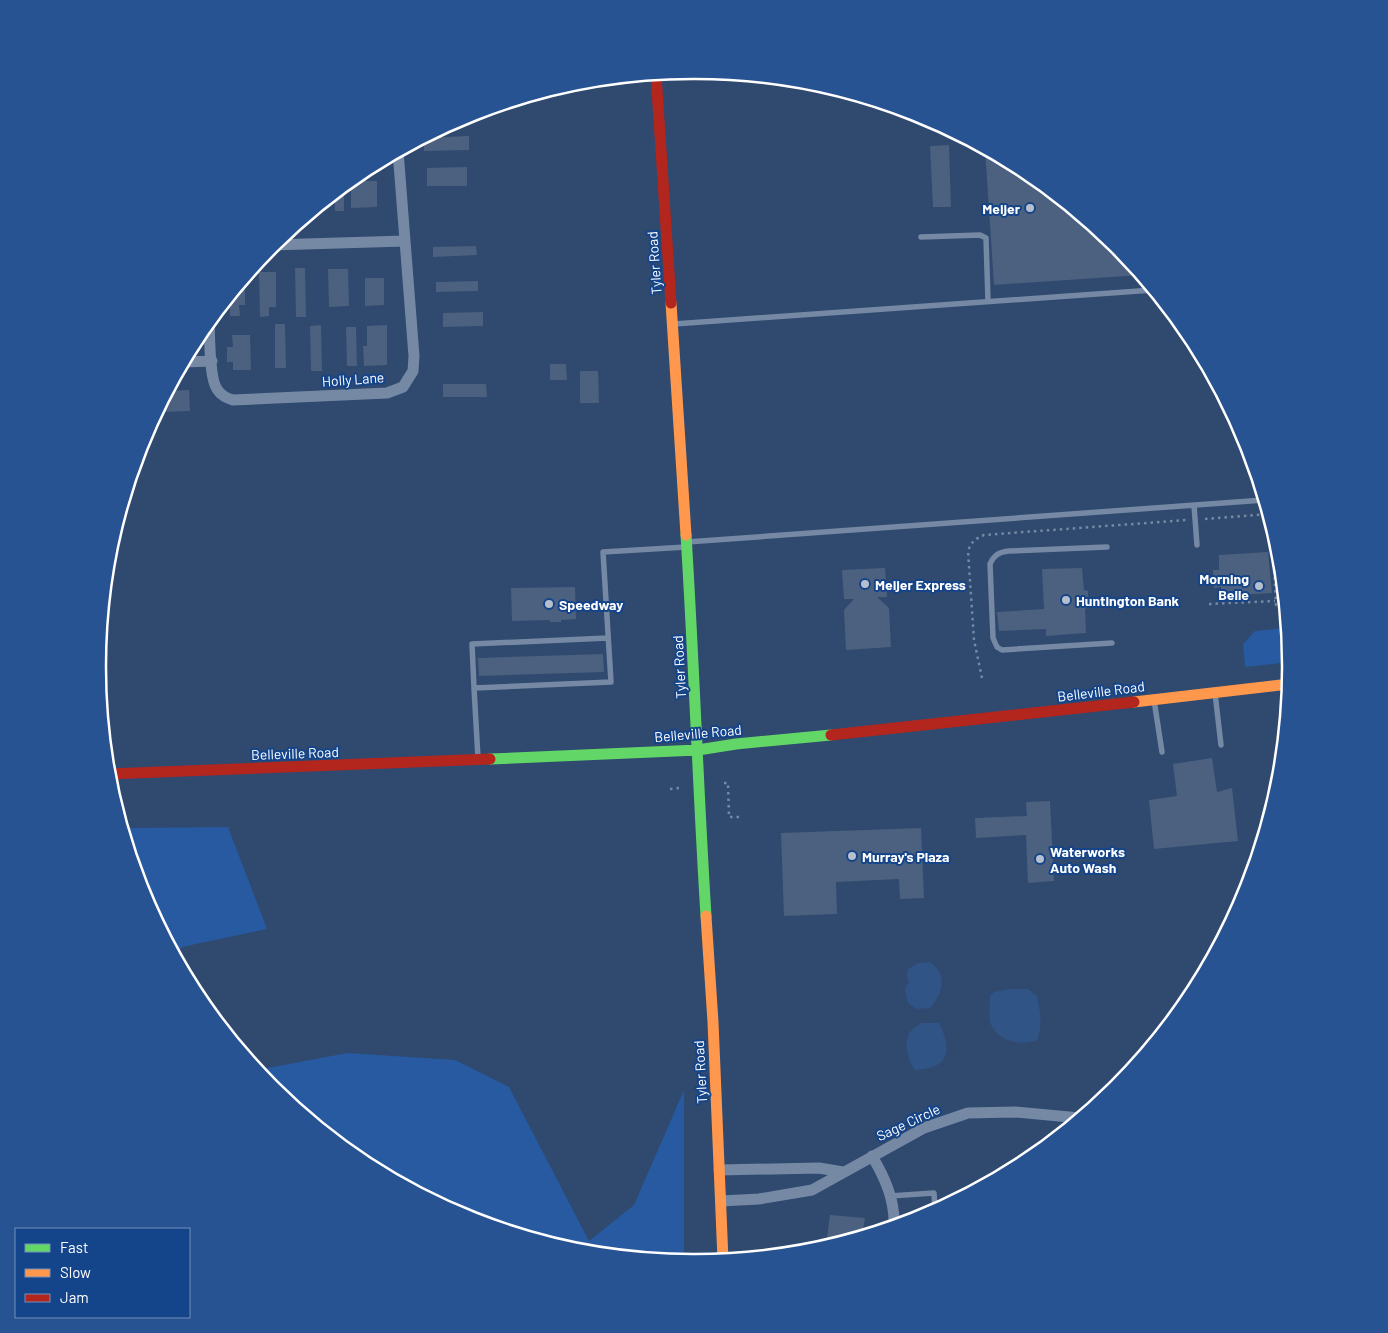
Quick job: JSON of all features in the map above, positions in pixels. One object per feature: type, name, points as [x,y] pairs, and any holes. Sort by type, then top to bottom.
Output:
[{"type":"street","name":"Tyler Road","points":[[656,80],[687,545],[723,1253]]},
{"type":"street","name":"Holly Lane","points":[[210,333],[213,380],[216,388],[224,397],[233,400],[387,393],[403,387],[413,371],[414,356],[399,158]]},
{"type":"street","points":[[285,245],[405,241]]},
{"type":"street","points":[[192,362],[212,361]]},
{"type":"street","name":"Belleville Road","points":[[117,774],[698,750],[736,744],[894,730],[1281,685]]},
{"type":"street","name":"Sage Circle","points":[[721,1201],[759,1199],[812,1190],[924,1128],[968,1113],[1015,1112],[1071,1117]]},
{"type":"street","points":[[872,1156],[882,1172],[890,1196],[894,1219]]},
{"type":"street","points":[[720,1170],[819,1168],[843,1172]]},
{"type":"lane","points":[[921,237],[980,235],[986,238],[988,302]]},
{"type":"lane","points":[[673,324],[1145,291]]},
{"type":"lane","points":[[474,688],[610,682],[603,552],[1258,500]]},
{"type":"lane","points":[[1194,505],[1197,545]]},
{"type":"lane","points":[[1107,547],[1000,552],[996,555],[990,564],[993,638],[996,647],[1002,650],[1112,643]]},
{"type":"lane","points":[[478,760],[472,644],[608,638]]},
{"type":"lane","points":[[1215,693],[1221,745]]},
{"type":"lane","points":[[1154,700],[1162,752]]},
{"type":"lane","points":[[890,1196],[934,1193],[935,1203]]},
{"type":"path","points":[[1274,573],[1275,601],[1276,605],[1278,605]]},
{"type":"path","points":[[1209,604],[1275,601]]},
{"type":"path","points":[[724,783],[728,783],[730,817],[739,817]]},
{"type":"path","points":[[670,788],[680,788]]},
{"type":"shaded area","points":[[1280,629],[1282,663],[1245,667],[1243,644],[1255,631]]},
{"type":"shaded area","points":[[228,827],[267,929],[182,947],[180,950],[151,891],[129,828]]},
{"type":"shaded area","points":[[930,962],[936,967],[942,984],[938,996],[930,1008],[917,1009],[908,1003],[905,989],[909,982],[907,976],[908,969],[918,963]]},
{"type":"shaded area","points":[[1010,989],[1028,989],[1037,996],[1040,1024],[1037,1040],[1024,1043],[1011,1041],[995,1031],[991,1025],[989,1015],[990,996],[994,992]]},
{"type":"shaded area","points":[[921,1023],[939,1023],[947,1050],[945,1057],[935,1066],[915,1070],[908,1056],[906,1046],[911,1031]]},
{"type":"shaded area","points":[[347,1053],[455,1060],[509,1087],[589,1241],[634,1205],[684,1090],[684,1254],[656,1253],[579,1243],[505,1223],[469,1210],[400,1176],[367,1155],[306,1108],[265,1068]]},
{"type":"building","points":[[469,136],[469,150],[424,151],[424,144],[438,137]]},
{"type":"building","points":[[949,145],[951,207],[933,207],[930,146]]},
{"type":"building","name":"Meijer","points":[[985,156],[1052,200],[1110,251],[1133,276],[994,285]]},
{"type":"building","points":[[467,167],[467,186],[427,186],[427,168]]},
{"type":"building","points":[[363,181],[377,181],[377,207],[351,208],[351,189]]},
{"type":"building","points":[[344,194],[344,211],[335,211],[335,201]]},
{"type":"building","points":[[476,246],[477,255],[433,257],[433,247]]},
{"type":"building","points":[[295,268],[305,268],[306,317],[296,317]]},
{"type":"building","points":[[328,269],[348,269],[349,306],[329,307]]},
{"type":"building","points":[[259,272],[276,272],[276,307],[269,307],[269,316],[260,317]]},
{"type":"building","points":[[365,278],[384,278],[384,305],[365,306]]},
{"type":"building","points":[[478,281],[478,291],[436,292],[436,282]]},
{"type":"building","points":[[245,288],[245,305],[239,305],[240,316],[230,316],[230,306]]},
{"type":"building","points":[[483,312],[483,326],[443,327],[443,313]]},
{"type":"building","points":[[275,324],[285,324],[286,368],[275,368]]},
{"type":"building","points":[[321,325],[322,371],[311,371],[310,326]]},
{"type":"building","points":[[387,325],[387,365],[364,366],[363,346],[367,346],[367,326]]},
{"type":"building","points":[[346,327],[356,327],[357,366],[347,366]]},
{"type":"building","points":[[232,335],[250,335],[251,370],[233,370],[233,362],[227,362],[227,347],[233,347]]},
{"type":"building","points":[[550,364],[566,364],[567,380],[550,380]]},
{"type":"building","points":[[580,371],[598,371],[599,403],[580,403]]},
{"type":"building","points":[[443,384],[486,384],[487,397],[443,397]]},
{"type":"building","points":[[189,390],[190,411],[165,412],[176,391]]},
{"type":"building","points":[[1268,552],[1272,593],[1221,596],[1221,587],[1214,588],[1213,570],[1219,570],[1219,555]]},
{"type":"building","points":[[885,568],[887,597],[877,597],[889,608],[891,647],[846,650],[844,610],[854,599],[844,599],[842,570]]},
{"type":"building","name":"Huntington Bank","points":[[1082,568],[1084,590],[1088,591],[1089,603],[1089,607],[1085,609],[1086,633],[1046,636],[1046,629],[999,631],[997,612],[1044,609],[1042,569]]},
{"type":"building","points":[[575,587],[576,619],[561,620],[561,622],[550,622],[550,620],[512,621],[511,588]]},
{"type":"building","points":[[603,654],[604,672],[479,676],[478,658]]},
{"type":"building","points":[[1212,758],[1217,792],[1232,788],[1238,841],[1154,849],[1149,800],[1177,796],[1173,764]]},
{"type":"building","name":"Waterworks Auto Wash","points":[[1050,801],[1054,881],[1028,883],[1026,835],[976,838],[975,818],[1027,816],[1026,802]]},
{"type":"building","name":"Murray's Plaza","points":[[921,828],[924,898],[900,899],[899,879],[836,882],[837,914],[784,916],[781,833]]},
{"type":"building","points":[[830,1215],[865,1218],[863,1229],[827,1238]]},
{"type":"traffic: fast","points":[[686,535],[706,916]]},
{"type":"traffic: fast","points":[[490,759],[698,750],[736,744],[831,735]]},
{"type":"traffic: slow","points":[[671,303],[686,535]]},
{"type":"traffic: slow","points":[[1134,702],[1281,685]]},
{"type":"traffic: slow","points":[[706,916],[713,1022],[723,1253]]},
{"type":"traffic: jam","points":[[656,80],[671,303]]},
{"type":"traffic: jam","points":[[831,735],[1134,702]]},
{"type":"traffic: jam","points":[[117,774],[490,759]]},
{"type":"place","name":"Meijer","points":[[1030,208]]},
{"type":"place","name":"Meijer Express","points":[[865,584]]},
{"type":"place","name":"Morning Belle","points":[[1259,586]]},
{"type":"place","name":"Huntington Bank","points":[[1066,600]]},
{"type":"place","name":"Speedway","points":[[549,604]]},
{"type":"place","name":"Murray's Plaza","points":[[852,856]]},
{"type":"place","name":"Waterworks Auto Wash","points":[[1040,859]]}]
